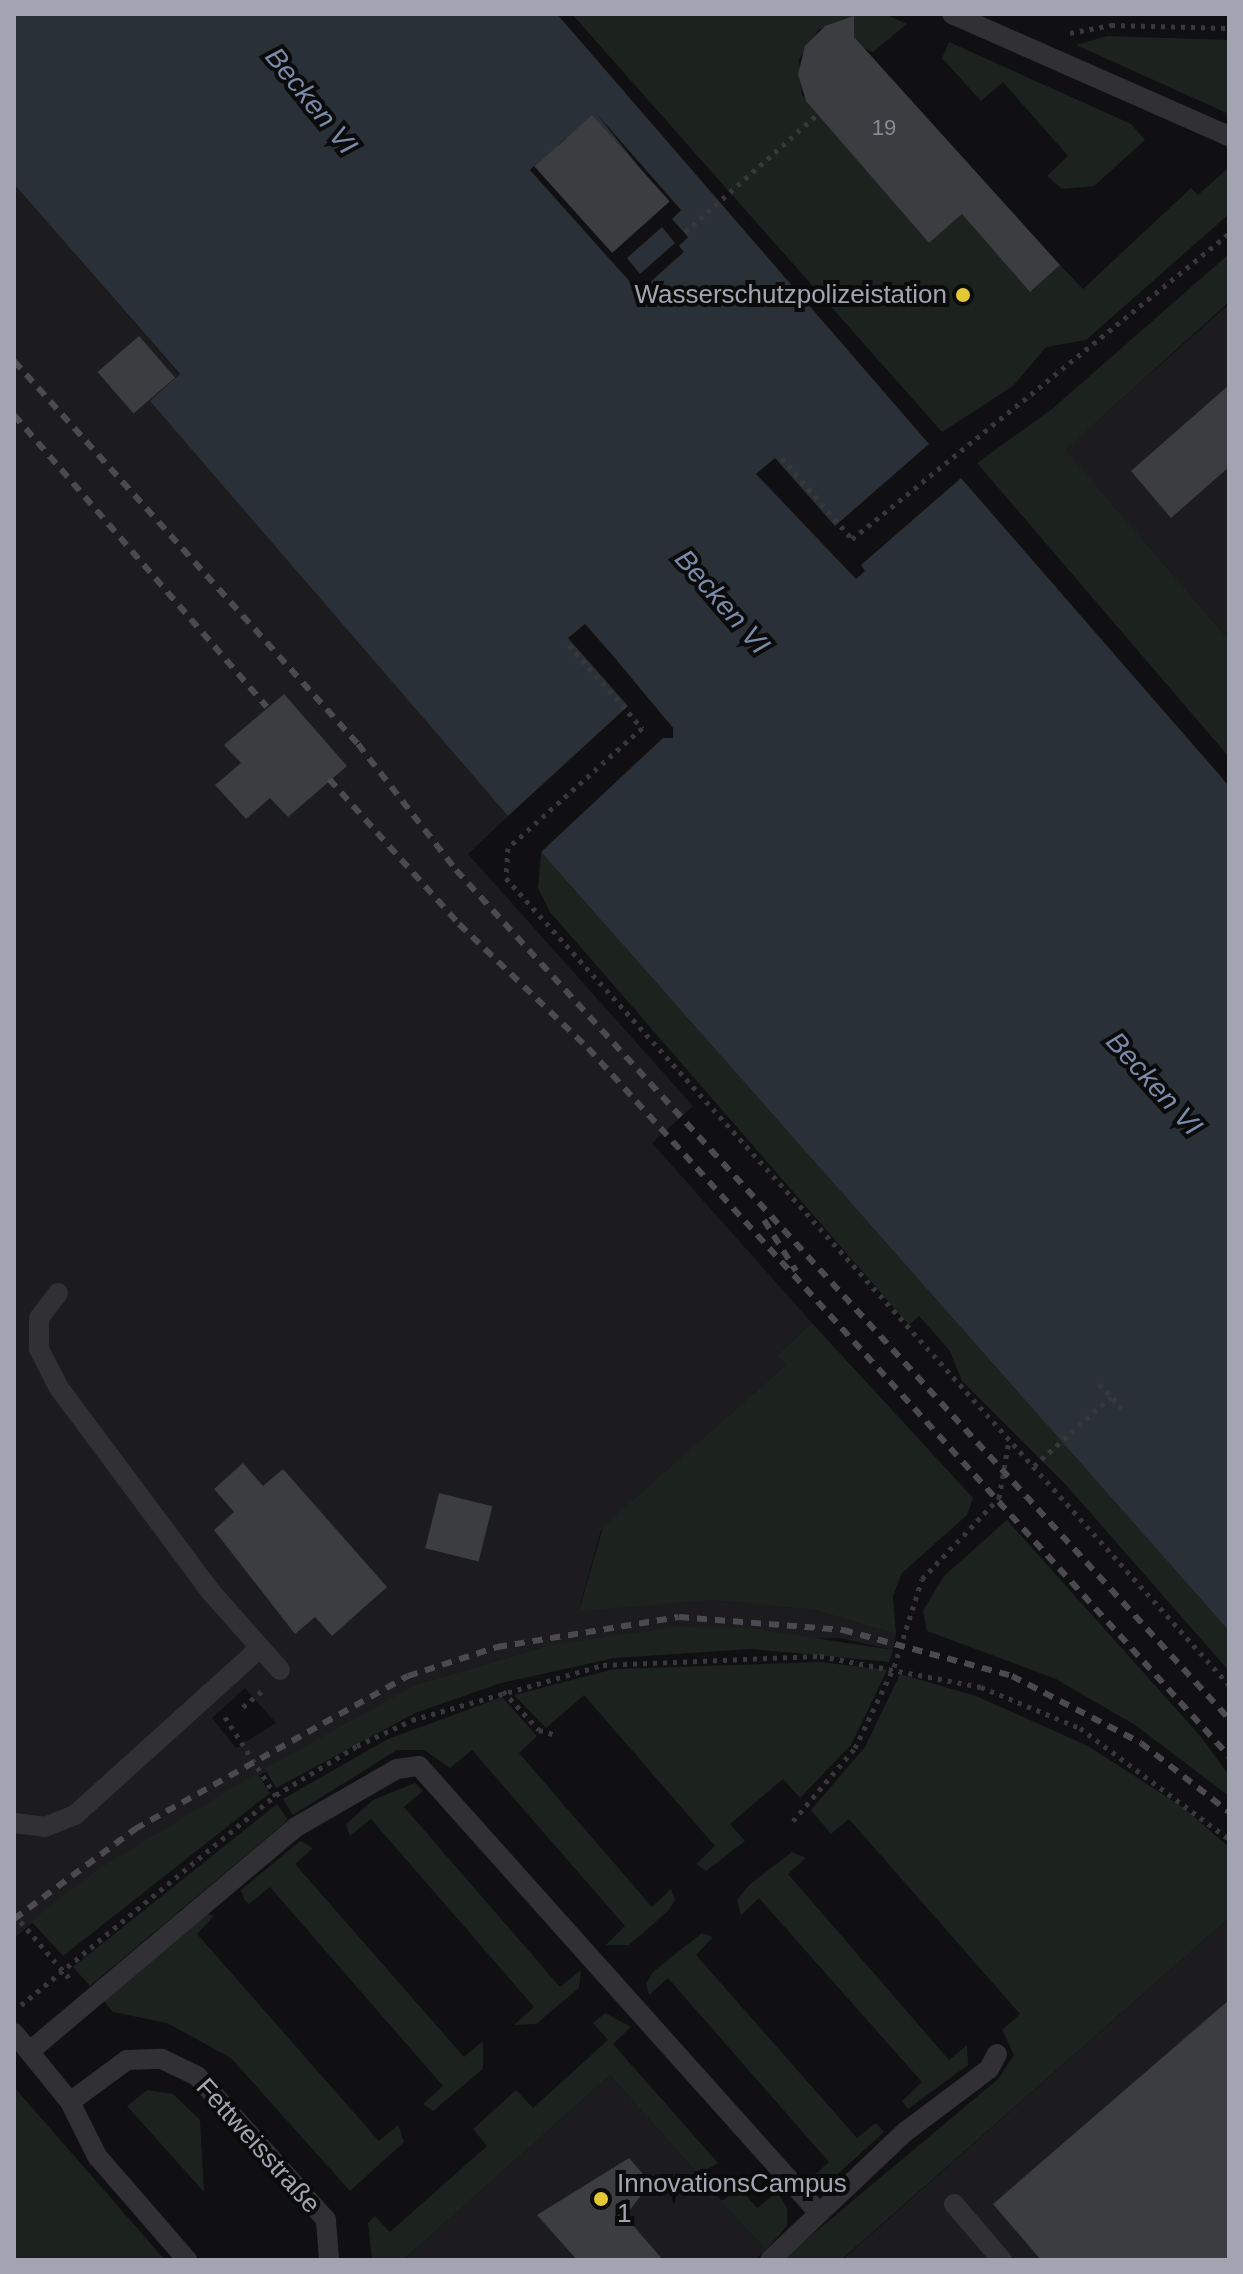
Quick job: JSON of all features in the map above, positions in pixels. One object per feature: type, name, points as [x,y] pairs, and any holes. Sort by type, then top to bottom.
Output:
[{"type":"lane","points":[[952,14],[1229,136]]},
{"type":"lane","points":[[58,1293],[39,1318],[39,1349],[59,1388],[280,1670]]},
{"type":"lane","points":[[14,1823],[45,1827],[75,1815],[260,1648]]},
{"type":"lane","points":[[30,2051],[296,1827],[397,1769],[419,1766],[818,2212]]},
{"type":"lane","points":[[14,2033],[70,2102],[97,2156],[187,2260]]},
{"type":"lane","points":[[770,2260],[818,2212],[989,2069],[997,2054]]},
{"type":"lane","name":"Fettweisstraße","points":[[70,2102],[127,2060],[162,2059],[197,2076],[326,2220],[329,2260]]},
{"type":"lane","points":[[954,2204],[1002,2260]]},
{"type":"path","points":[[1051,58],[1060,38],[1080,28],[1229,28]]},
{"type":"path","points":[[685,232],[817,115]]},
{"type":"path","points":[[782,458],[852,539],[1229,234]]},
{"type":"path","points":[[569,645],[642,728],[508,848],[502,871],[1229,1685]]},
{"type":"path","points":[[1099,1384],[1122,1408]]},
{"type":"path","points":[[1034,1466],[1111,1397]]},
{"type":"path","points":[[793,1821],[855,1748],[894,1667],[922,1579],[999,1498],[1009,1439]]},
{"type":"path","points":[[894,1667],[981,1687],[1080,1728],[1229,1839]]},
{"type":"path","points":[[503,1691],[539,1730],[557,1735]]},
{"type":"path","points":[[220,1710],[296,1827]]},
{"type":"shaded area","points":[[572,14],[885,14],[907,24],[873,52],[853,43],[853,19],[819,29],[799,59],[802,95],[929,243],[962,214],[1030,292],[1060,265],[1083,289],[1191,188],[1198,195],[1227,169],[1229,214],[1086,340],[1046,347],[1013,386],[942,432]]},
{"type":"shaded area","points":[[1107,36],[1229,40],[1229,114],[1076,45]]},
{"type":"shaded area","points":[[949,42],[1131,124],[1145,140],[1094,186],[1062,189],[1047,176],[1068,156],[1003,82],[981,101],[942,58]]},
{"type":"shaded area","points":[[14,184],[180,375],[151,401],[508,816],[468,854],[693,1106],[652,1143],[812,1323],[778,1354],[786,1365],[601,1530],[579,1610],[713,1600],[814,1610],[896,1634],[893,1650],[840,1638],[547,1646],[415,1685],[95,1871],[14,1938]],"holes":[[[245,1688],[276,1723],[236,1748],[212,1718]]]},
{"type":"shaded area","points":[[1229,254],[1229,302],[1065,450],[1229,640],[1229,757],[977,463],[1052,409]]},
{"type":"shaded area","points":[[1229,304],[1229,640],[1064,450]]},
{"type":"shaded area","points":[[541,852],[1229,1631],[1229,1671],[1066,1485],[962,1381],[950,1351],[919,1316],[909,1325],[550,912],[538,888]]},
{"type":"shaded area","points":[[812,1323],[973,1498],[967,1515],[902,1573],[893,1596],[896,1634],[814,1610],[713,1600],[579,1611],[603,1527],[786,1365],[777,1355]]},
{"type":"shaded area","points":[[1007,1520],[1202,1738],[1229,1776],[1229,1796],[1135,1725],[1056,1679],[927,1631],[923,1611],[944,1576]]},
{"type":"shaded area","points":[[673,1627],[749,1628],[893,1650],[889,1662],[751,1649],[615,1658],[501,1683],[415,1713],[276,1788],[265,1769],[415,1685],[547,1646]]},
{"type":"shaded area","points":[[820,1662],[887,1670],[851,1745],[800,1798],[783,1779],[730,1824],[745,1841],[706,1871],[696,1864],[715,1846],[584,1695],[546,1728],[514,1695],[614,1669]]},
{"type":"shaded area","points":[[900,1674],[976,1696],[1088,1746],[1184,1808],[1229,1847],[1229,1918],[841,2260],[782,2260],[998,2079],[1014,2055],[1002,2030],[1020,2014],[849,1819],[831,1834],[811,1810],[865,1747]]},
{"type":"shaded area","points":[[502,1697],[537,1736],[519,1753],[652,1907],[671,1889],[675,1900],[668,1911],[629,1945],[606,1945],[625,1926],[472,1750],[450,1768],[424,1750],[397,1750],[293,1815],[283,1799],[388,1739]]},
{"type":"shaded area","points":[[257,1773],[270,1793],[63,1956],[31,1921],[95,1871]]},
{"type":"shaded area","points":[[415,1783],[423,1791],[404,1807],[560,1987],[581,1970],[579,1988],[536,2024],[514,2025],[534,2007],[371,1819],[350,1836],[346,1824],[373,1800]]},
{"type":"shaded area","points":[[277,1804],[288,1820],[90,1986],[73,1967]]},
{"type":"shaded area","points":[[300,1841],[313,1848],[295,1864],[464,2057],[483,2041],[483,2069],[433,2111],[423,2104],[443,2086],[270,1887],[249,1904],[244,1899],[241,1890]]},
{"type":"shaded area","points":[[792,1852],[806,1858],[788,1874],[949,2060],[967,2045],[968,2065],[908,2109],[902,2101],[922,2082],[759,1898],[741,1915],[737,1900],[749,1885]]},
{"type":"shaded area","points":[[203,1912],[214,1916],[197,1934],[379,2141],[398,2125],[404,2142],[350,2191],[231,2058],[167,2023],[113,2012],[103,2000]]},
{"type":"shaded area","points":[[1229,1918],[1229,2260],[842,2260]]},
{"type":"shaded area","points":[[702,1933],[713,1937],[696,1955],[857,2138],[876,2123],[884,2132],[828,2183],[811,2178],[829,2162],[668,1978],[649,1995],[646,1983],[654,1971]]},
{"type":"shaded area","points":[[605,2013],[631,2027],[613,2044],[718,2163],[699,2175],[610,2075],[403,2260],[372,2260],[368,2223],[375,2216],[390,2232],[487,2146],[473,2129],[516,2090],[533,2108],[608,2040],[593,2023]]},
{"type":"shaded area","points":[[610,2075],[766,2250],[755,2260],[403,2260]]},
{"type":"shaded area","points":[[14,2087],[165,2260],[14,2260]]},
{"type":"shaded area","points":[[147,2090],[173,2094],[200,2120],[204,2192],[127,2106]]},
{"type":"shaded area","points":[[740,2189],[757,2208],[777,2192],[787,2208],[787,2226],[766,2250],[721,2201]]},
{"type":"water","name":"Becken VI","points":[[14,14],[557,14],[929,444],[835,526],[775,458],[756,474],[856,579],[865,571],[861,565],[961,478],[1229,786],[1229,1631],[541,852],[663,738],[673,738],[673,728],[614,657],[585,624],[568,638],[628,706],[508,816],[150,401],[180,374],[14,184]]},
{"type":"pier","points":[[595,112],[681,210],[672,219],[688,237],[679,246],[684,252],[639,292],[530,170],[534,166],[611,252],[635,231],[558,145],[566,138],[643,225],[668,203]],"holes":[[[662,227],[675,243],[640,274],[627,258]]]},
{"type":"building","points":[[854,16],[854,37],[1060,265],[1030,292],[962,214],[929,243],[806,101],[798,74],[805,46],[825,26]]},
{"type":"building","points":[[592,115],[670,201],[612,253],[535,167]]},
{"type":"building","points":[[139,336],[175,378],[134,414],[97,372]]},
{"type":"building","points":[[1229,385],[1229,467],[1171,518],[1131,471]]},
{"type":"building","points":[[284,694],[347,766],[288,817],[270,798],[246,819],[215,785],[241,763],[224,745]]},
{"type":"building","points":[[243,1463],[263,1486],[283,1469],[387,1587],[332,1636],[315,1617],[295,1634],[214,1530],[234,1512],[214,1489]]},
{"type":"building","points":[[439,1493],[492,1506],[479,1562],[425,1548]]},
{"type":"building","points":[[1229,2000],[1229,2260],[1041,2260],[993,2204]]},
{"type":"building","name":"InnovationsCampus 1","points":[[629,2158],[651,2183],[625,2216],[663,2260],[577,2260],[537,2215]]},
{"type":"railway","points":[[14,361],[358,744],[456,870],[1229,1719]]},
{"type":"railway","points":[[14,415],[267,707]]},
{"type":"railway","points":[[329,779],[459,924],[588,1048],[1229,1756]]},
{"type":"railway","points":[[764,1220],[796,1271]]},
{"type":"railway","points":[[14,1919],[135,1829],[408,1676],[497,1647],[679,1617],[843,1630],[1012,1676],[1141,1743],[1229,1812]]},
{"type":"place","name":"Wasserschutzpolizeistation","points":[[963,295]]},
{"type":"place","name":"InnovationsCampus 1","points":[[601,2199]]}]
